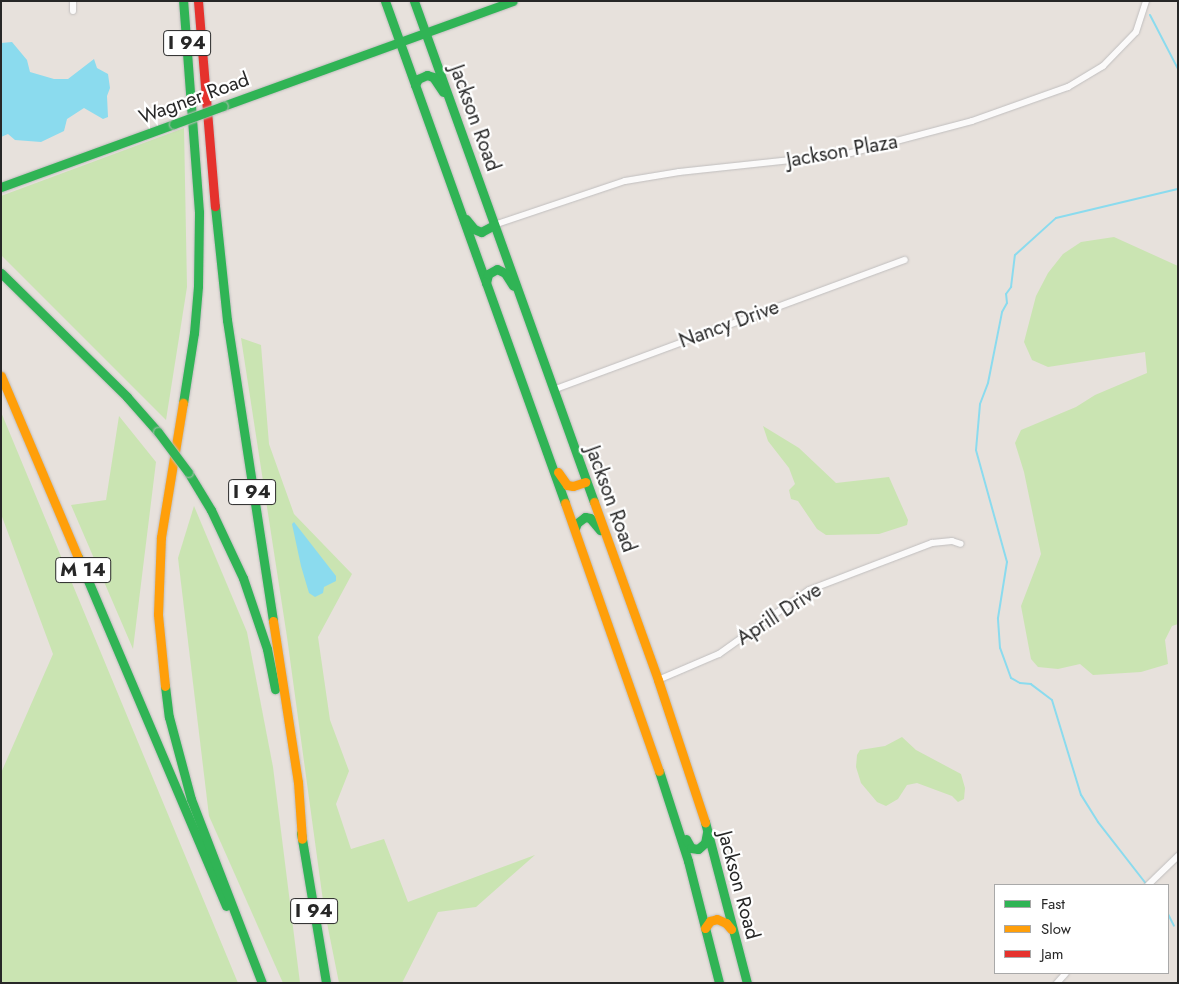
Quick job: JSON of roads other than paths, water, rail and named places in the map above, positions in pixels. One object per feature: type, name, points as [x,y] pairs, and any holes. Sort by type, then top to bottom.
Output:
[{"type":"main road","name":"I 94","points":[[183,1],[199,212],[198,286],[194,333],[161,536],[158,614],[160,650],[169,717],[180,764],[191,799],[262,983]]},
{"type":"main road","name":"I 94","points":[[198,1],[210,154],[227,320],[298,782],[302,839],[326,983]]},
{"type":"main road","points":[[386,1],[575,528],[674,812],[719,983]]},
{"type":"main road","name":"Jackson Road","points":[[414,1],[554,390],[585,482],[658,680],[708,833],[746,983]]},
{"type":"main road","name":"Wagner Road","points":[[1,187],[400,42],[498,4],[513,1]]},
{"type":"main road","points":[[415,84],[423,76],[433,77],[454,112]]},
{"type":"main road","points":[[457,203],[474,229],[487,231],[494,225]]},
{"type":"main road","points":[[486,283],[488,274],[491,271],[501,270],[521,299]]},
{"type":"main road","points":[[1,273],[127,397],[158,432],[188,472],[211,510],[229,547],[256,612],[274,679],[302,839]]},
{"type":"main road","name":"M 14","points":[[1,376],[214,880],[248,947]]},
{"type":"main road","points":[[551,462],[567,485],[573,486],[585,482]]},
{"type":"main road","points":[[575,528],[580,520],[590,518],[608,543]]},
{"type":"main road","points":[[674,812],[691,848],[702,848],[708,833]]},
{"type":"main road","points":[[705,928],[710,921],[722,920],[735,936]]},
{"type":"street","points":[[72,1],[73,11]]},
{"type":"street","name":"Jackson Plaza","points":[[494,225],[625,182],[679,172],[847,154],[944,130],[992,114],[1068,87],[1103,66],[1136,32],[1146,1]]},
{"type":"street","name":"Nancy Drive","points":[[554,390],[904,260]]},
{"type":"street","name":"Aprill Drive","points":[[658,680],[719,654],[809,590],[932,543],[952,541],[961,544]]},
{"type":"street","points":[[1149,884],[1178,856]]},
{"type":"water","points":[[12,42],[27,60],[30,72],[54,79],[68,79],[94,59],[97,68],[108,74],[110,88],[107,96],[108,117],[103,119],[84,108],[67,119],[64,131],[41,142],[15,140],[8,134],[1,137],[1,43]]},
{"type":"water","points":[[294,522],[336,576],[336,581],[324,587],[323,593],[315,597],[309,593],[301,566],[292,524]]},
{"type":"waterway","points":[[1150,15],[1178,69]]},
{"type":"waterway","points":[[1146,884],[1098,822],[1081,795],[1052,700],[1031,684],[1020,683],[1011,678],[1000,648],[998,618],[1007,562],[976,450],[980,404],[988,383],[1002,312],[1007,303],[1006,294],[1011,287],[1015,255],[1056,218],[1178,189]]},
{"type":"waterway","points":[[1169,916],[1174,926]]}]
